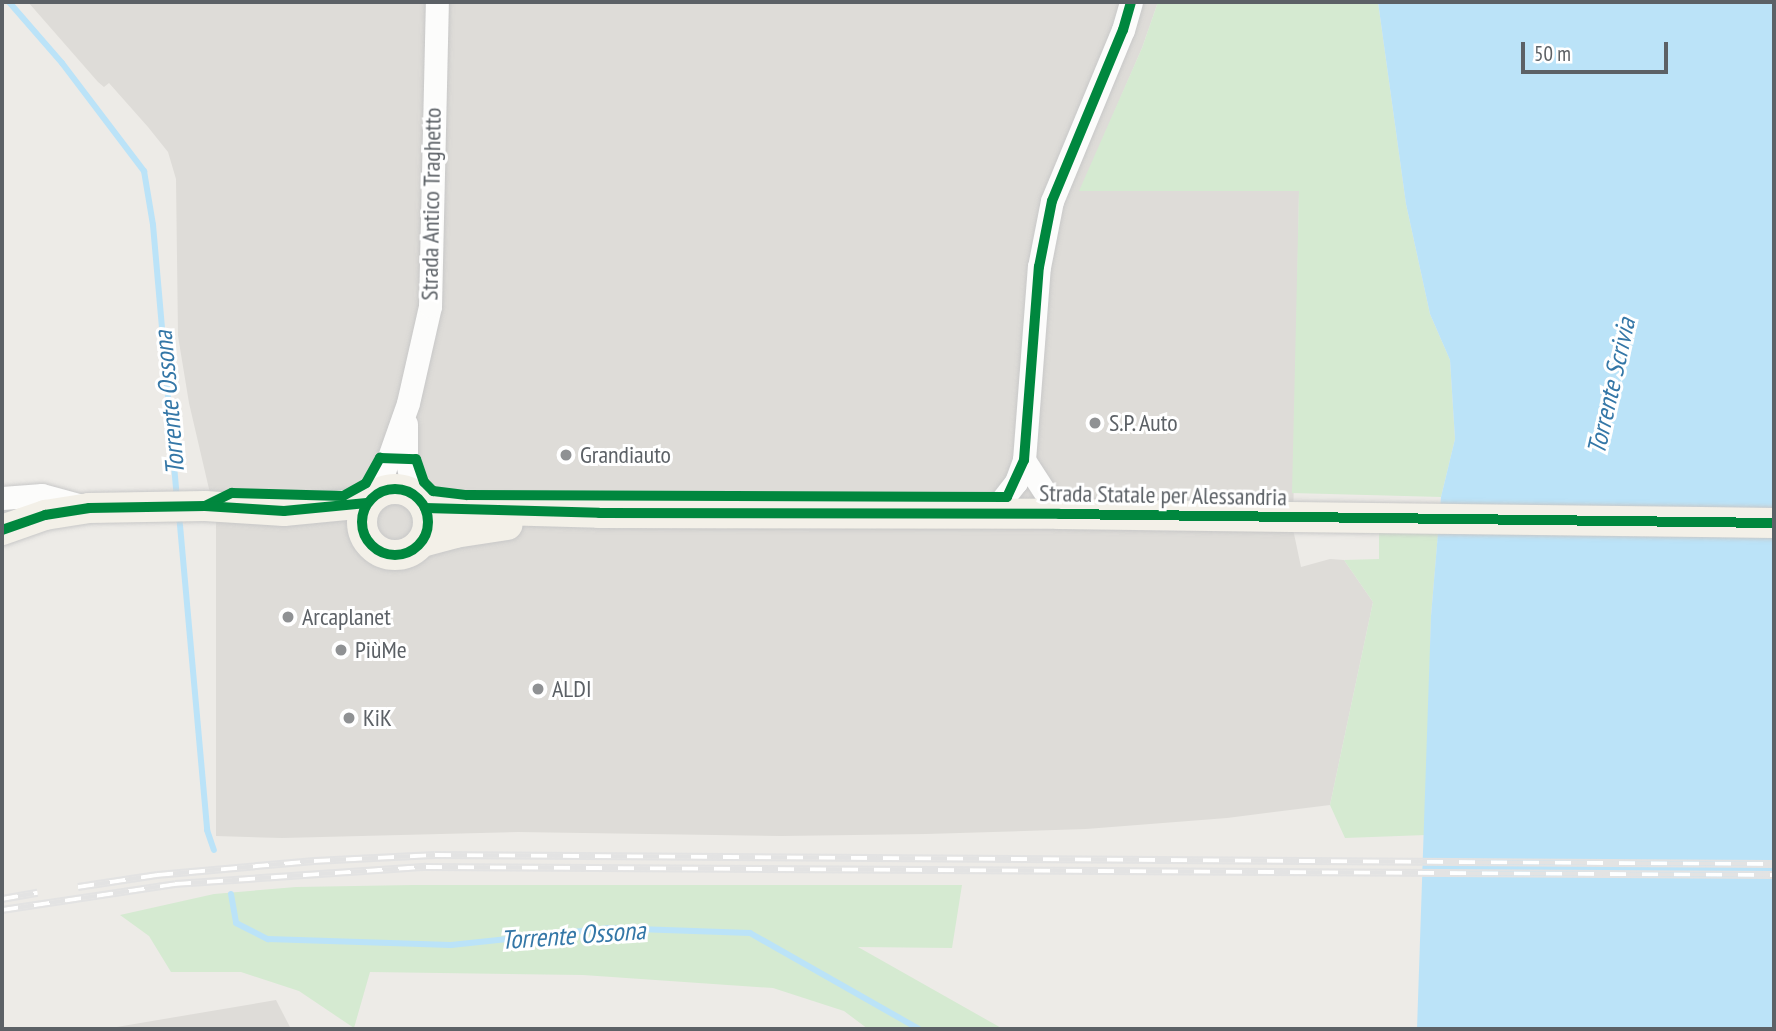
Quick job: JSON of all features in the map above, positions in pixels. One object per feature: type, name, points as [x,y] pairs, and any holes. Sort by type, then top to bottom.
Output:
[{"type":"main road","name":"Strada Statale per Alessandria","points":[[2,530],[45,515],[89,508],[205,506],[284,511],[372,498],[395,488],[420,501],[599,513],[1059,514],[1774,523]]},
{"type":"main road","points":[[365,538],[361,523],[372,498]]},
{"type":"main road","points":[[420,501],[428,525],[422,542]]},
{"type":"main road","name":"Strada Statale per Alessandria","points":[[284,511],[365,538],[376,550],[395,555],[415,549],[422,542],[479,528],[599,513]]},
{"type":"street","name":"Strada Antico Traghetto","points":[[372,498],[408,403],[430,306],[437,2]]},
{"type":"street","points":[[991,514],[1016,482],[1024,460],[1038,267],[1052,201],[1123,30],[1131,2]]},
{"type":"street","name":"Strada Antico Traghetto","points":[[408,403],[405,445],[420,501]]},
{"type":"street","points":[[1024,460],[1059,514]]},
{"type":"street","points":[[2,498],[42,495],[89,508]]},
{"type":"shaded area","points":[[28,2],[1158,2],[1142,48],[1080,191],[1299,191],[1293,529],[1301,567],[1330,559],[1344,560],[1373,602],[1330,805],[1227,818],[1086,829],[926,834],[781,836],[518,832],[282,838],[216,836],[216,519],[189,403],[178,336],[176,179],[168,152],[148,127],[109,83],[104,87],[98,82]]},
{"type":"shaded area","points":[[276,1000],[291,1029],[105,1029]]},
{"type":"green space","points":[[1158,2],[1378,2],[1406,204],[1430,314],[1450,360],[1455,439],[1441,497],[1292,493],[1299,191],[1079,191],[1142,48]]},
{"type":"green space","points":[[1379,532],[1438,534],[1431,616],[1426,835],[1345,838],[1330,805],[1373,602],[1344,560],[1379,559]]},
{"type":"green space","points":[[962,885],[952,948],[858,947],[1003,1029],[868,1029],[844,1011],[773,988],[583,975],[370,972],[354,1028],[299,991],[241,972],[171,972],[149,936],[120,915],[214,894],[296,887]]},
{"type":"water","name":"Torrente Scrivia","points":[[1378,2],[1774,2],[1774,1029],[1417,1029],[1431,616],[1441,497],[1455,439],[1450,360],[1430,314],[1406,204]]},
{"type":"waterway","name":"Torrente Ossona","points":[[9,2],[62,63],[144,171],[153,225],[177,500]]},
{"type":"waterway","name":"Torrente Ossona","points":[[179,514],[207,830],[214,850]]},
{"type":"waterway","name":"Torrente Ossona","points":[[231,894],[236,923],[268,939],[451,945],[609,928],[750,933],[919,1029]]},
{"type":"railway","points":[[78,887],[157,875],[314,861],[435,855],[1774,864]]},
{"type":"railway","points":[[2,910],[175,884],[426,867],[1774,875]]},
{"type":"railway","points":[[2,899],[37,893]]},
{"type":"cycle path","points":[[205,506],[232,493],[343,496],[366,483],[380,458],[416,459],[424,482],[433,491],[467,495],[1007,497],[1024,460],[1039,267],[1052,201],[1123,30],[1131,2]]},
{"type":"cycle path","points":[[388,489],[402,489],[414,494],[423,503],[428,522],[426,535],[419,546],[402,555],[388,555],[376,550],[367,541],[362,529],[362,515],[367,503],[376,494],[388,489]]},
{"type":"cycle path","points":[[2,530],[45,515],[89,508],[205,506],[284,511],[367,503]]},
{"type":"cycle path","points":[[425,508],[599,513],[1059,514],[1774,523]]},
{"type":"place","name":"S.P. Auto","points":[[1095,423]]},
{"type":"place","name":"Grandiauto","points":[[566,455]]},
{"type":"place","name":"Arcaplanet","points":[[288,617]]},
{"type":"place","name":"PiùMe","points":[[341,650]]},
{"type":"place","name":"ALDI","points":[[538,689]]},
{"type":"place","name":"KiK","points":[[349,718]]}]
